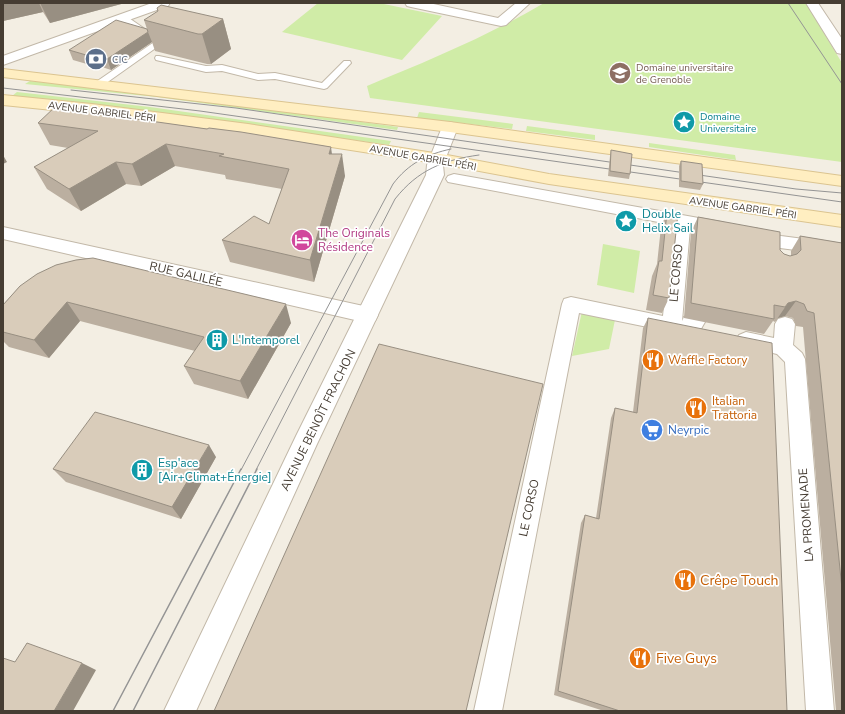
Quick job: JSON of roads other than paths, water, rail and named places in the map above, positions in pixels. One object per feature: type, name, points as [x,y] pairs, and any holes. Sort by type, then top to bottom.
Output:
[{"type":"main road","points":[[3,73],[450,127],[842,181]]},
{"type":"main road","name":"AVENUE GABRIEL PÉRI","points":[[3,100],[92,109],[248,129],[438,159],[542,178],[842,221]]},
{"type":"street","points":[[3,61],[123,18],[150,14],[164,3]]},
{"type":"street","points":[[411,3],[501,22],[521,3]]},
{"type":"street","points":[[812,3],[842,50]]},
{"type":"street","name":"AVENUE BENOÎT FRACHON","points":[[180,711],[305,444],[435,175],[435,165],[450,127]]},
{"type":"street","name":"AVENUE GABRIEL PÉRI","points":[[454,179],[738,231],[780,249],[842,250]]},
{"type":"street","name":"LE CORSO","points":[[488,711],[571,304],[672,325],[680,233],[683,221]]},
{"type":"street","name":"RUE GALILÉE","points":[[3,233],[70,257],[368,315]]},
{"type":"street","points":[[729,337],[783,347],[785,324]]},
{"type":"street","points":[[672,325],[697,328]]},
{"type":"street","name":"LA PROMENADE","points":[[783,347],[795,359],[820,711]]},
{"type":"lane","points":[[99,84],[163,40],[139,29],[123,18]]},
{"type":"lane","points":[[159,58],[206,69],[222,68],[258,76],[275,76],[324,86],[346,63]]},
{"type":"tram line","points":[[788,3],[842,84]]},
{"type":"tram line","points":[[3,88],[200,111],[842,202]]},
{"type":"tram line","points":[[71,90],[236,108],[796,189],[842,193]]},
{"type":"tram line","points":[[241,470],[393,184],[412,165],[426,157],[451,149]]},
{"type":"tram line","points":[[256,470],[395,199],[413,181],[432,168],[443,163],[479,155]]},
{"type":"tram line","points":[[113,711],[241,469]]},
{"type":"tram line","points":[[133,711],[257,469]]},
{"type":"place","name":"CIC","points":[[96,59]]},
{"type":"place","name":"Domaine universitaire de Grenoble","points":[[620,73]]},
{"type":"place","name":"Domaine Universitaire","points":[[684,122]]},
{"type":"place","name":"Double Helix Sail","points":[[626,221]]},
{"type":"place","name":"The Originals Résidence","points":[[302,240]]},
{"type":"place","name":"L'Intemporel","points":[[217,340]]},
{"type":"place","name":"Waffle Factory","points":[[653,360]]},
{"type":"place","name":"Italian Trattoria","points":[[696,408]]},
{"type":"place","name":"Neyrpic","points":[[652,430]]},
{"type":"place","name":"Esp'ace [Air+Climat+Énergie]","points":[[142,470]]},
{"type":"place","name":"Crêpe Touch","points":[[685,580]]},
{"type":"place","name":"Five Guys","points":[[640,658]]}]
